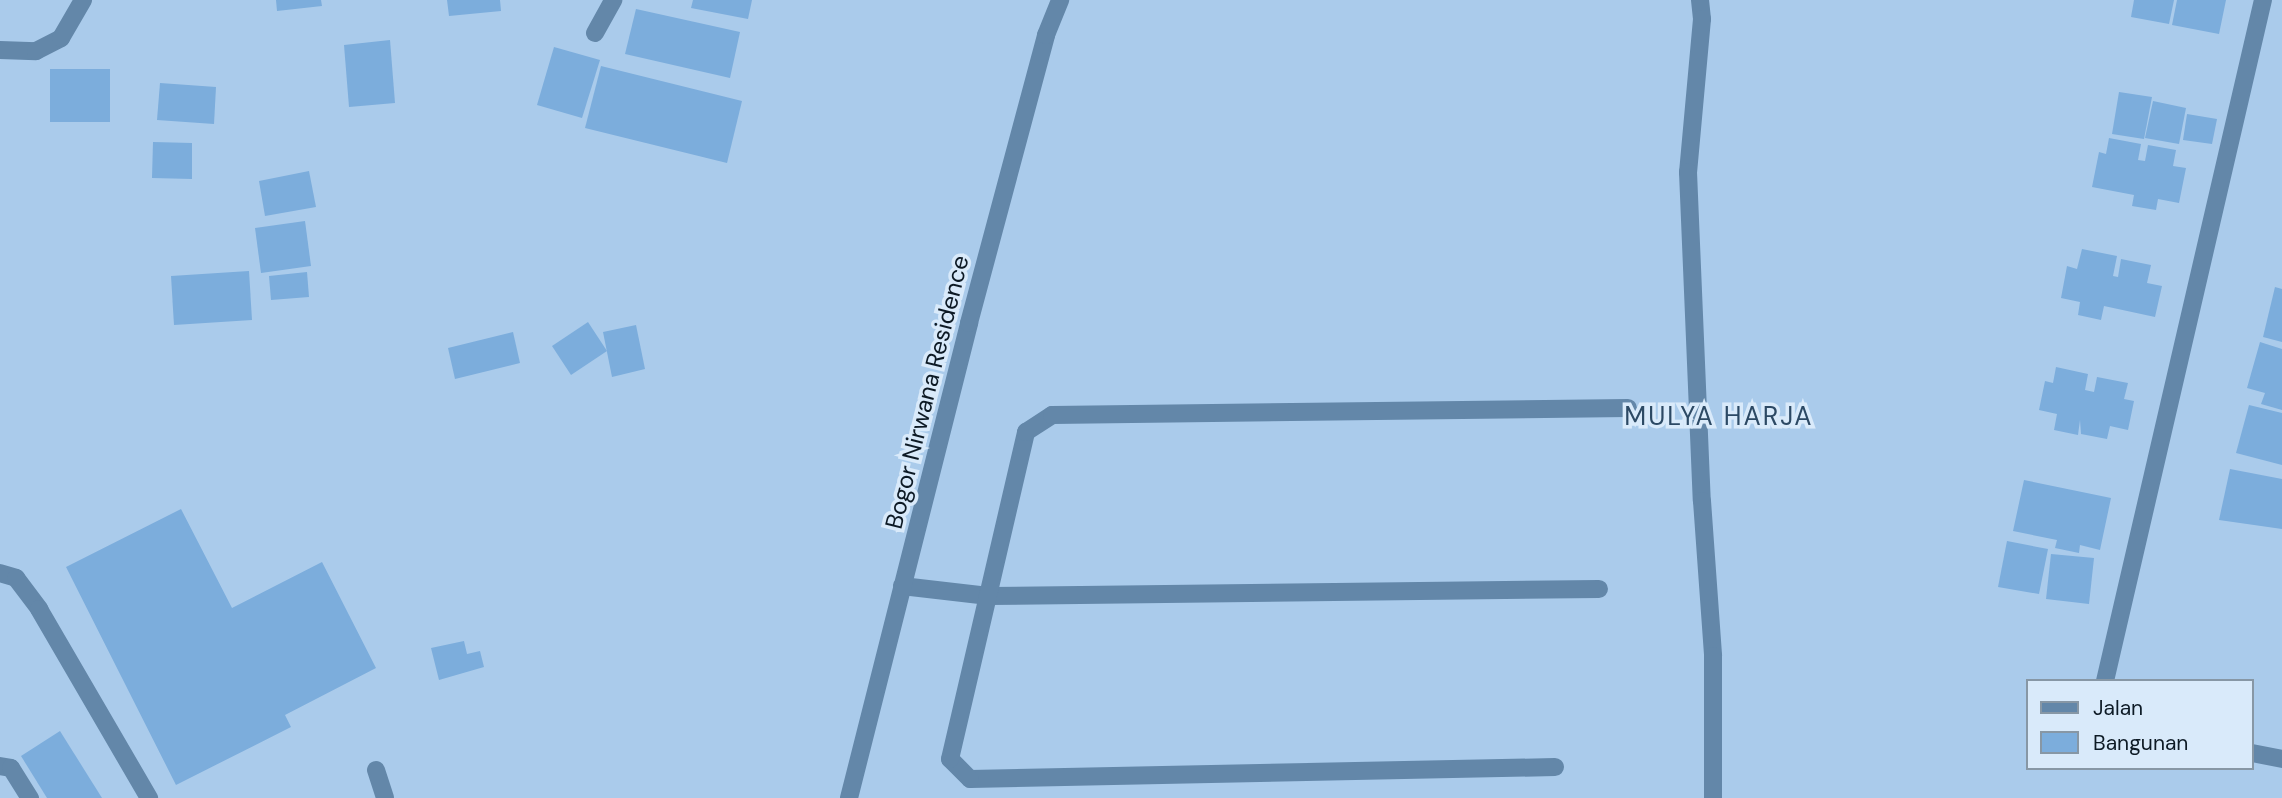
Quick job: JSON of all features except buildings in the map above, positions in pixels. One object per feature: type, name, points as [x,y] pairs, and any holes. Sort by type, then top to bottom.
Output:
[{"type":"street","points":[[0,50],[36,51],[54,42],[72,25],[83,0]]},
{"type":"street","points":[[594,33],[613,0]]},
{"type":"street","name":"Bogor Nirwana Residence","points":[[849,798],[1039,61],[1060,0]]},
{"type":"street","points":[[1700,0],[1702,19],[1688,172],[1702,500],[1713,656],[1713,798]]},
{"type":"street","points":[[2105,679],[2263,0]]},
{"type":"street","points":[[1555,767],[970,779],[950,759],[1026,432],[1052,415],[1628,408]]},
{"type":"street","points":[[0,573],[16,578],[39,609],[149,798]]},
{"type":"street","points":[[902,586],[988,596],[1598,589]]},
{"type":"street","points":[[2254,753],[2282,759]]},
{"type":"street","points":[[0,766],[11,768],[30,798]]},
{"type":"street","points":[[376,770],[385,798]]},
{"type":"district","name":"MULYA HARJA","points":[[1719,417]]}]
